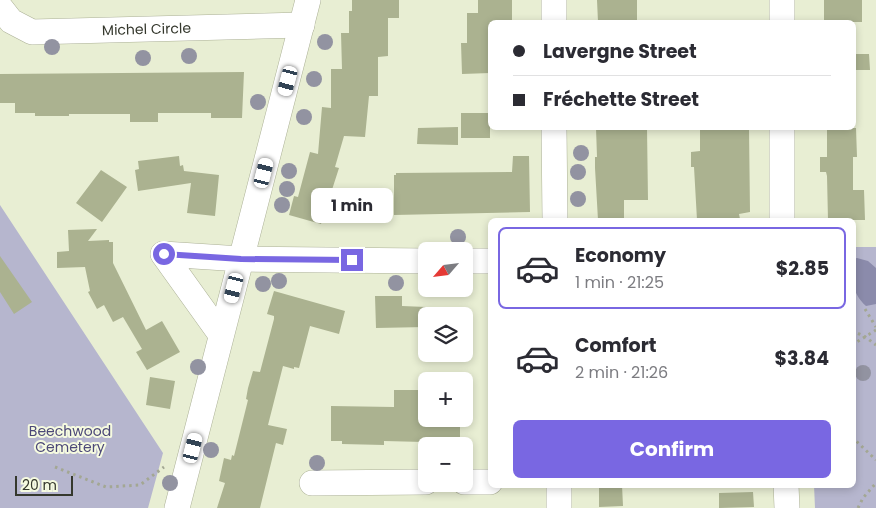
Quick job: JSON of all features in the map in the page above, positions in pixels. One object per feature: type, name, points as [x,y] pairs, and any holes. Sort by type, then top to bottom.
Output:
[{"type":"street","points":[[177,508],[308,0]]},
{"type":"street","points":[[554,0],[554,20]]},
{"type":"street","points":[[782,0],[782,20]]},
{"type":"street","name":"Michel Circle","points":[[0,7],[11,21],[32,32],[302,25]]},
{"type":"street","points":[[554,130],[555,218]]},
{"type":"street","points":[[782,130],[782,218]]},
{"type":"street","points":[[222,335],[164,254],[241,259],[418,261]]},
{"type":"street","points":[[473,261],[488,261]]},
{"type":"street","points":[[312,483],[418,482]]},
{"type":"street","points":[[473,482],[488,482]]},
{"type":"street","points":[[559,488],[559,508]]},
{"type":"street","points":[[786,488],[787,508]]},
{"type":"path","points":[[856,342],[876,328],[864,309]]},
{"type":"path","points":[[856,333],[876,345]]},
{"type":"path","points":[[856,441],[876,460]]},
{"type":"path","points":[[55,467],[106,487],[140,485],[166,465],[188,465]]},
{"type":"path","points":[[858,508],[863,498],[876,483]]},
{"type":"green space","name":"Beechwood Cemetery","points":[[0,205],[163,453],[148,508],[0,508]]},
{"type":"green space","points":[[856,247],[876,247],[876,508],[815,508],[814,488],[856,488]]},
{"type":"shaded area","points":[[856,258],[868,261],[876,268],[876,304],[866,306],[856,292]]},
{"type":"building","points":[[352,0],[399,0],[399,18],[388,18],[388,56],[378,57],[378,96],[369,96],[365,137],[344,136],[335,167],[339,168],[321,224],[289,215],[294,196],[298,197],[310,152],[318,154],[322,107],[331,108],[331,69],[342,69],[341,33],[349,33],[349,11],[352,11]]},
{"type":"building","points":[[478,0],[512,0],[512,20],[488,20],[488,73],[462,74],[461,43],[467,43],[467,13],[478,13]]},
{"type":"building","points":[[597,0],[637,0],[637,20],[598,20]]},
{"type":"building","points":[[824,0],[862,0],[862,22],[856,22],[856,20],[824,20]]},
{"type":"building","points":[[856,54],[869,54],[870,70],[856,70]]},
{"type":"building","points":[[244,72],[242,118],[211,118],[211,113],[158,113],[158,122],[130,122],[130,114],[35,116],[35,113],[15,113],[15,103],[0,103],[0,74]]},
{"type":"building","points":[[461,113],[488,113],[490,138],[461,138]]},
{"type":"building","points":[[458,127],[458,145],[417,144],[418,128]]},
{"type":"building","points":[[856,128],[857,157],[853,157],[853,190],[864,190],[865,220],[856,220],[856,218],[828,218],[827,176],[826,172],[820,172],[820,157],[827,157],[827,130],[856,130]]},
{"type":"building","points":[[596,130],[647,130],[648,200],[624,200],[624,218],[598,218],[595,168],[595,157],[597,157]]},
{"type":"building","points":[[700,130],[749,130],[750,212],[739,214],[740,218],[697,218],[694,167],[691,167],[691,152],[700,151]]},
{"type":"building","points":[[179,156],[180,166],[183,165],[184,171],[219,175],[215,216],[187,213],[191,183],[138,191],[135,170],[139,169],[138,161]]},
{"type":"building","points":[[513,156],[529,156],[530,212],[394,215],[394,175],[396,173],[512,172]]},
{"type":"building","points":[[101,170],[127,187],[102,222],[76,203]]},
{"type":"building","points":[[97,229],[88,241],[109,240],[109,242],[113,242],[113,263],[146,330],[162,321],[180,352],[147,370],[136,352],[142,349],[123,317],[113,322],[104,305],[97,309],[88,292],[90,291],[85,267],[57,268],[57,252],[69,251],[68,230]]},
{"type":"building","points":[[0,256],[32,302],[14,314],[0,292]]},
{"type":"building","points":[[274,291],[345,311],[339,334],[310,326],[299,368],[294,367],[294,369],[283,366],[268,425],[287,429],[283,445],[276,443],[260,508],[217,508],[225,483],[219,481],[224,458],[231,460],[232,455],[234,456],[248,400],[246,399],[248,388],[253,371],[260,372],[274,319],[274,316],[267,314]]},
{"type":"building","points":[[375,296],[402,296],[402,306],[426,307],[418,307],[418,327],[376,328]]},
{"type":"building","points":[[150,377],[175,381],[170,409],[146,405]]},
{"type":"building","points":[[394,390],[418,390],[418,427],[460,427],[460,437],[418,437],[418,442],[384,441],[384,445],[342,444],[342,441],[331,441],[331,406],[394,407]]},
{"type":"building","points":[[599,488],[622,488],[623,506],[599,507]]},
{"type":"building","points":[[753,492],[754,507],[719,508],[719,493]]},
{"type":"route","points":[[164,254],[241,259],[352,260]]}]
